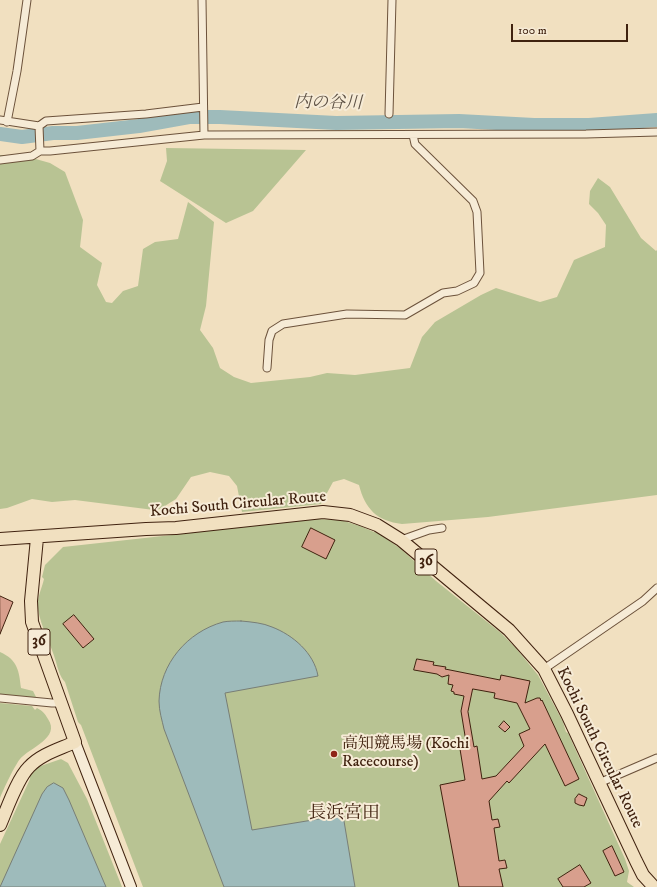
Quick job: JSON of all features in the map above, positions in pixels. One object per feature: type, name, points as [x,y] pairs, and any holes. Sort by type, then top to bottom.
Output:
[{"type":"main road","name":"Kochi South Circular Route","points":[[0,539],[37,538],[176,528],[323,512],[341,513],[377,525],[401,540],[508,630],[544,669],[567,714],[643,875],[654,887]]},
{"type":"main road","name":"36","points":[[37,538],[31,601],[32,622],[75,742]]},
{"type":"main road","points":[[0,825],[20,780],[29,766],[47,754],[75,742]]},
{"type":"street","points":[[27,0],[17,71],[4,121],[39,128]]},
{"type":"street","points":[[202,0],[203,133]]},
{"type":"street","points":[[389,114],[392,0]]},
{"type":"street","points":[[0,160],[32,156],[40,148],[39,128],[46,121],[146,114],[203,108]]},
{"type":"street","points":[[40,148],[50,151],[203,133],[413,135],[657,132]]},
{"type":"street","points":[[267,368],[269,340],[272,331],[283,324],[347,314],[405,315],[443,293],[457,291],[474,283],[480,273],[477,212],[473,201],[415,144],[413,135]]},
{"type":"street","points":[[401,540],[428,530],[442,528]]},
{"type":"street","points":[[544,669],[643,601],[657,588]]},
{"type":"street","points":[[0,698],[61,703]]},
{"type":"street","points":[[75,742],[131,887]]},
{"type":"street","points":[[599,783],[657,758]]},
{"type":"green space","points":[[166,148],[306,150],[253,211],[226,223],[160,181],[167,161]]},
{"type":"green space","points":[[0,155],[25,156],[50,163],[65,172],[83,220],[80,247],[102,263],[97,285],[106,302],[112,303],[123,291],[138,286],[143,249],[155,242],[178,239],[188,202],[214,222],[206,306],[200,330],[213,348],[220,368],[234,377],[251,383],[310,377],[327,373],[355,375],[410,368],[422,337],[435,322],[481,295],[496,288],[540,302],[557,297],[574,260],[605,247],[606,225],[598,213],[589,204],[590,191],[598,178],[610,187],[641,238],[656,251],[657,250],[657,495],[488,517],[402,524],[379,517],[373,512],[365,501],[359,485],[344,479],[333,482],[321,504],[242,512],[237,486],[229,476],[210,472],[191,477],[176,499],[160,509],[154,510],[75,500],[52,502],[32,499],[0,509]]},
{"type":"green space","name":"高知競馬場 (Kōchi Racecourse)","points":[[317,519],[341,520],[380,533],[401,549],[436,581],[501,633],[515,647],[538,675],[563,722],[566,732],[568,733],[625,859],[629,871],[627,882],[634,887],[143,887],[81,725],[78,722],[65,682],[59,673],[54,655],[41,623],[38,602],[44,579],[42,577],[45,565],[63,547]]},
{"type":"green space","points":[[0,652],[14,662],[18,671],[21,688],[33,691],[37,699],[0,695]]},
{"type":"green space","points":[[0,703],[32,706],[35,710],[37,708],[45,714],[51,726],[47,737],[20,759],[0,798]]},
{"type":"green space","points":[[61,759],[68,763],[87,799],[122,887],[0,887],[0,844],[30,779],[29,770]]},
{"type":"water","points":[[241,621],[269,626],[280,630],[295,640],[307,652],[316,668],[318,676],[225,693],[252,830],[343,815],[355,887],[224,887],[164,729],[159,701],[164,674],[170,662],[187,642],[198,633],[210,627],[223,622]]},
{"type":"water","points":[[54,783],[63,788],[69,800],[106,887],[0,887],[42,794],[47,787]]},
{"type":"building","points":[[311,528],[335,540],[326,559],[302,547]]},
{"type":"building","points":[[0,596],[13,602],[0,634]]},
{"type":"building","points":[[74,615],[94,639],[83,648],[63,624]]},
{"type":"building","points":[[417,659],[434,662],[433,665],[446,667],[445,669],[500,680],[501,675],[530,681],[525,703],[537,698],[540,698],[541,701],[542,700],[579,779],[565,786],[545,744],[509,783],[507,781],[489,801],[492,820],[498,819],[500,827],[494,828],[499,861],[505,860],[507,868],[499,869],[503,887],[459,887],[440,785],[465,780],[460,749],[467,748],[461,711],[464,696],[454,694],[454,692],[451,691],[453,685],[448,684],[449,675],[442,677],[437,674],[414,670]],"holes":[[[473,689],[495,693],[494,698],[517,703],[530,729],[519,734],[524,746],[496,776],[482,779],[477,746],[474,747],[468,712]]]},
{"type":"building","points":[[504,721],[510,727],[505,732],[499,727]]},
{"type":"building","points":[[579,794],[587,798],[584,806],[575,803],[575,799]]},
{"type":"building","points":[[612,846],[624,872],[615,876],[603,851]]},
{"type":"building","points":[[580,865],[591,883],[584,887],[563,887],[558,879]]},
{"type":"waterway","name":"内の谷川","points":[[0,134],[22,137],[53,133],[77,133],[139,126],[189,117],[220,117],[336,123],[459,121],[534,125],[589,125],[657,120]]},
{"type":"place","name":"高知競馬場 (Kōchi Racecourse)","points":[[334,754]]},
{"type":"district","name":"長浜宮田","points":[[344,814]]}]
